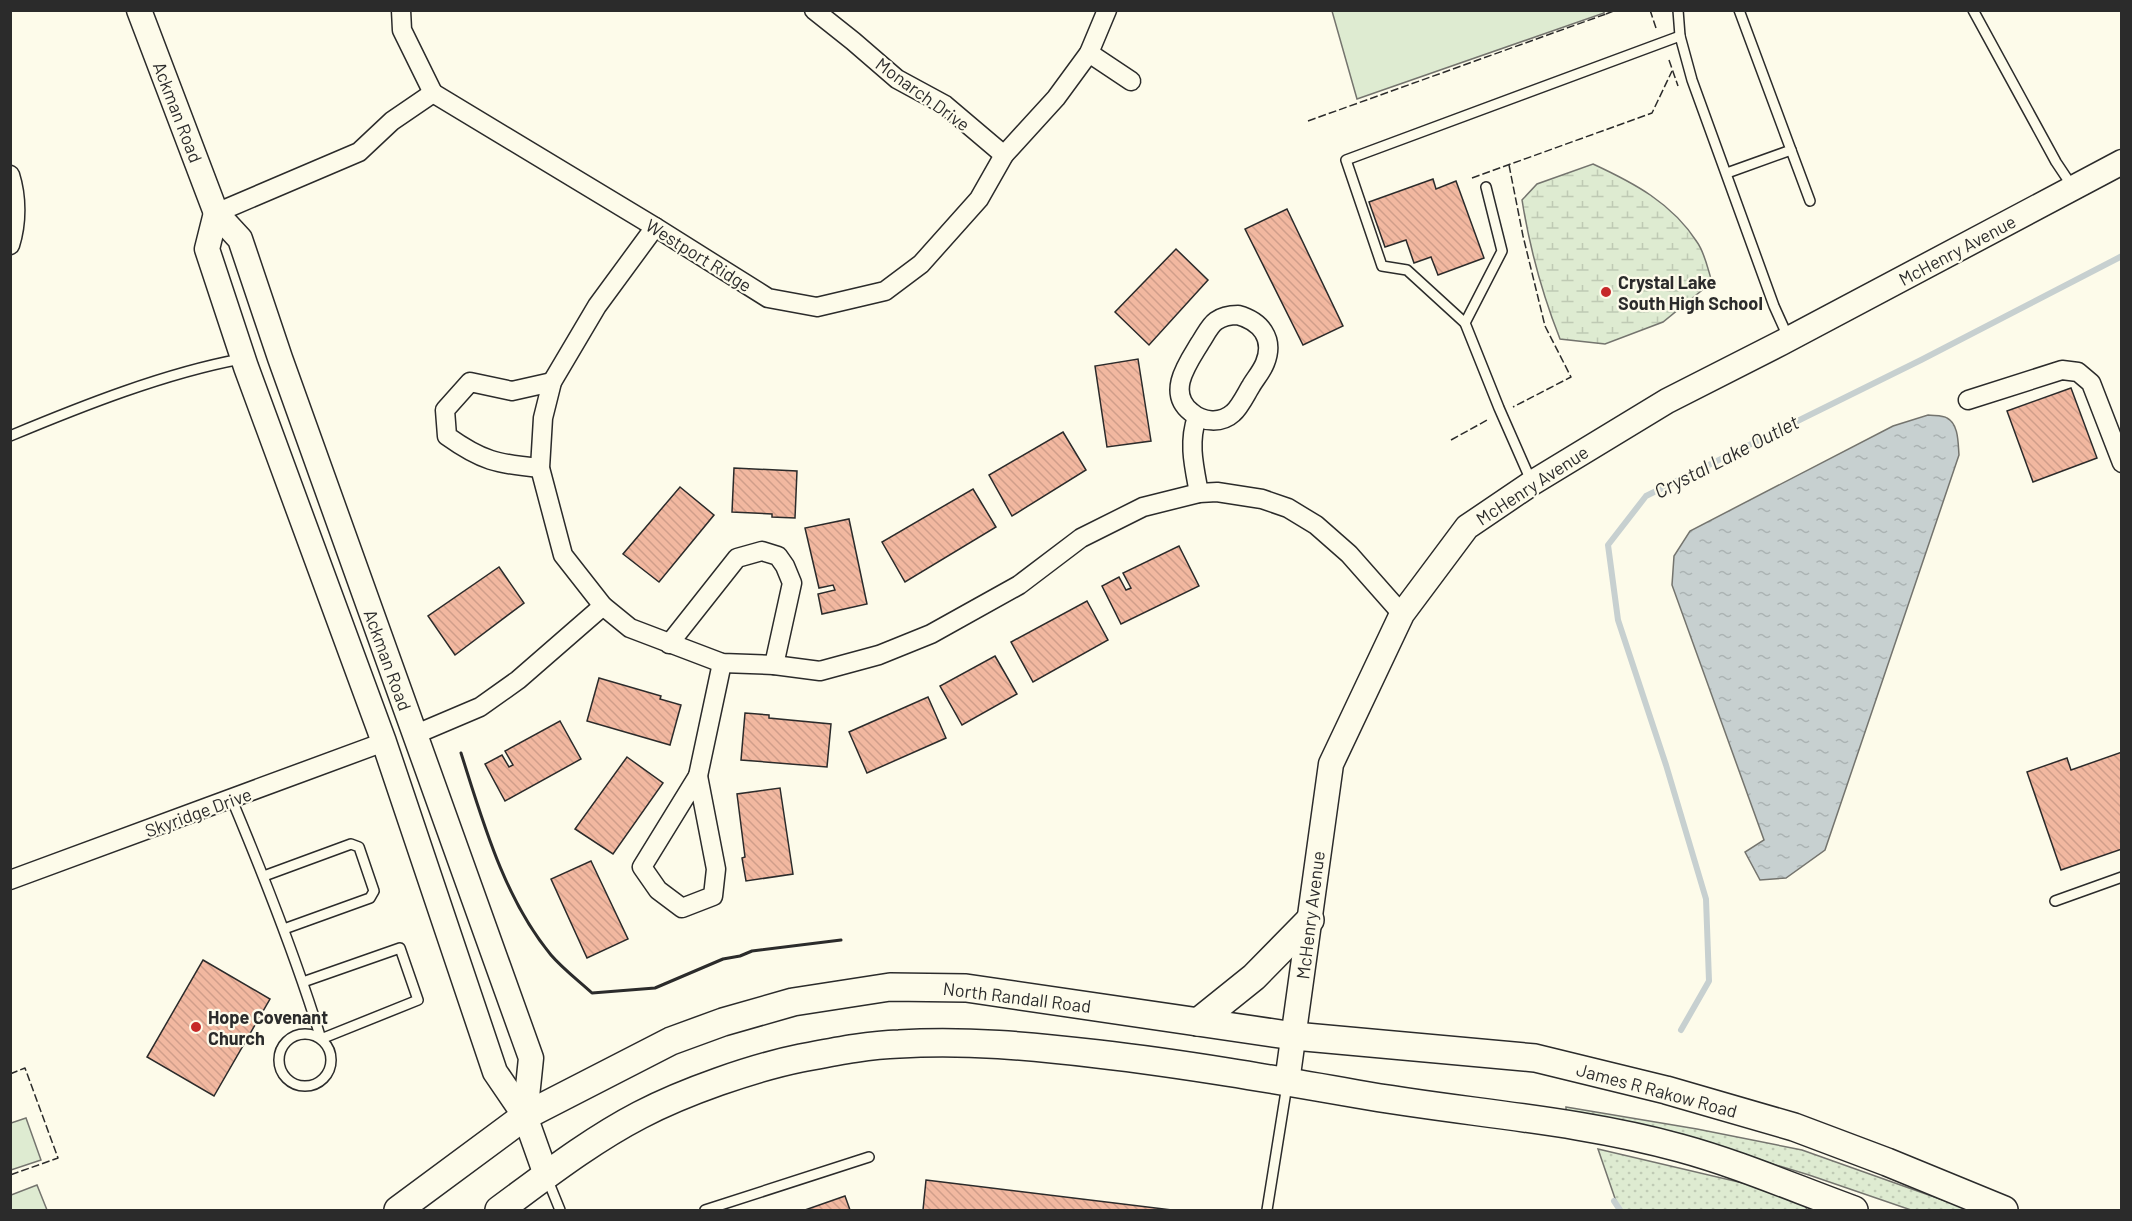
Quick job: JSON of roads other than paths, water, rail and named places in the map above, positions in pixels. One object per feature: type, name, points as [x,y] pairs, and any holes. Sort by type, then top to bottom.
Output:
[{"type":"main road","points":[[1198,1022],[1254,977],[1310,920]]},
{"type":"main road","name":"North Randall Road","points":[[398,1210],[525,1116],[671,1041],[723,1022],[793,1002],[890,987],[966,988],[1294,1036]]},
{"type":"main road","name":"James R Rakow Road","points":[[1294,1036],[1535,1058],[1638,1083],[1794,1127],[2004,1210]]},
{"type":"main road","points":[[499,1210],[596,1141],[640,1115],[706,1087],[797,1059],[894,1044],[940,1042],[1021,1045],[1142,1059],[1601,1130],[1680,1148],[1745,1169],[1854,1210]]},
{"type":"street","name":"Ackman Road","points":[[139,10],[216,213],[240,239],[414,735],[531,1058],[525,1116]]},
{"type":"street","points":[[216,213],[359,152],[392,121],[433,93],[402,30],[401,10]]},
{"type":"street","name":"Monarch Drive","points":[[814,10],[853,40],[897,79],[945,105],[1004,155]]},
{"type":"street","name":"Westport Ridge","points":[[433,93],[656,227],[768,298],[817,307],[885,291],[921,264],[979,199],[1004,155],[1056,98],[1089,53],[1107,10]]},
{"type":"street","points":[[1089,53],[1131,81]]},
{"type":"street","name":"McHenry Avenue","points":[[1287,1082],[1331,764],[1402,614],[1467,527],[1532,483],[1667,401],[1789,339],[2121,162]]},
{"type":"street","points":[[10,175],[16,206],[14,234],[10,245]]},
{"type":"street","name":"Ackman Road","points":[[216,213],[207,249],[243,359],[384,742],[495,1072],[525,1116],[546,1175]]},
{"type":"street","points":[[656,227],[597,306],[552,382],[543,418],[540,468],[563,555],[603,606],[630,628],[722,663],[774,665],[820,671],[879,655],[931,633],[1019,585],[1081,538],[1143,507],[1199,493],[1217,492],[1262,500],[1288,508],[1316,525],[1349,554],[1402,614]]},
{"type":"street","points":[[1238,315],[1251,318],[1261,326],[1267,338],[1269,351],[1265,363],[1234,413],[1222,419],[1209,420],[1197,417],[1186,409],[1180,397],[1179,384],[1182,372],[1214,322],[1225,316],[1238,315]]},
{"type":"street","points":[[1968,400],[2062,370],[2078,372],[2091,382],[2121,463]]},
{"type":"street","points":[[540,468],[503,465],[472,454],[447,436],[445,410],[470,382],[512,391],[552,382]]},
{"type":"street","points":[[1197,417],[1192,432],[1192,454],[1199,493]]},
{"type":"street","points":[[669,644],[737,558],[762,551],[778,556],[792,583],[774,665]]},
{"type":"street","points":[[414,735],[480,707],[518,680],[603,606]]},
{"type":"street","points":[[698,776],[716,869],[714,896],[681,908],[658,890],[642,867],[698,776],[722,663]]},
{"type":"street","name":"Skyridge Drive","points":[[10,880],[384,742]]},
{"type":"lane","points":[[1678,10],[1680,36],[1692,80],[1774,306],[1789,339]]},
{"type":"lane","points":[[1739,10],[1810,201]]},
{"type":"lane","points":[[1972,10],[2056,162],[2074,188]]},
{"type":"lane","points":[[1532,483],[1498,408],[1466,323],[1407,270],[1382,266],[1346,160],[1680,36]]},
{"type":"lane","points":[[1727,173],[1791,150]]},
{"type":"lane","points":[[1466,323],[1502,251],[1486,187]]},
{"type":"lane","points":[[10,436],[60,415],[127,392],[209,365],[243,359]]},
{"type":"lane","points":[[232,800],[284,929],[321,1040],[330,1054],[329,1070],[325,1077],[311,1086],[303,1087],[288,1080],[282,1074],[279,1056],[287,1041],[304,1034],[313,1035],[321,1040]]},
{"type":"lane","points":[[264,876],[351,844],[359,847],[374,891],[370,898],[284,929]]},
{"type":"lane","points":[[2055,901],[2121,877]]},
{"type":"lane","points":[[303,982],[400,948],[418,1000],[321,1040]]},
{"type":"lane","points":[[1267,1210],[1287,1082]]},
{"type":"lane","points":[[705,1210],[869,1157]]},
{"type":"lane","points":[[546,1175],[560,1210]]},
{"type":"water","points":[[1928,415],[1943,416],[1951,421],[1957,435],[1959,455],[1825,850],[1786,878],[1760,880],[1745,852],[1764,840],[1672,585],[1674,556],[1690,531],[1893,426]]},
{"type":"waterway","name":"Crystal Lake Outlet","points":[[1681,1030],[1709,981],[1706,899],[1666,765],[1618,620],[1608,545],[1646,496],[1921,360],[2122,256]]},
{"type":"waterway","name":"Crystal Lake Outlet","points":[[1614,1201],[1620,1210]]},
{"type":"place","name":"Crystal Lake South High School","points":[[1606,292]]},
{"type":"place","name":"Hope Covenant Church","points":[[196,1027]]}]
